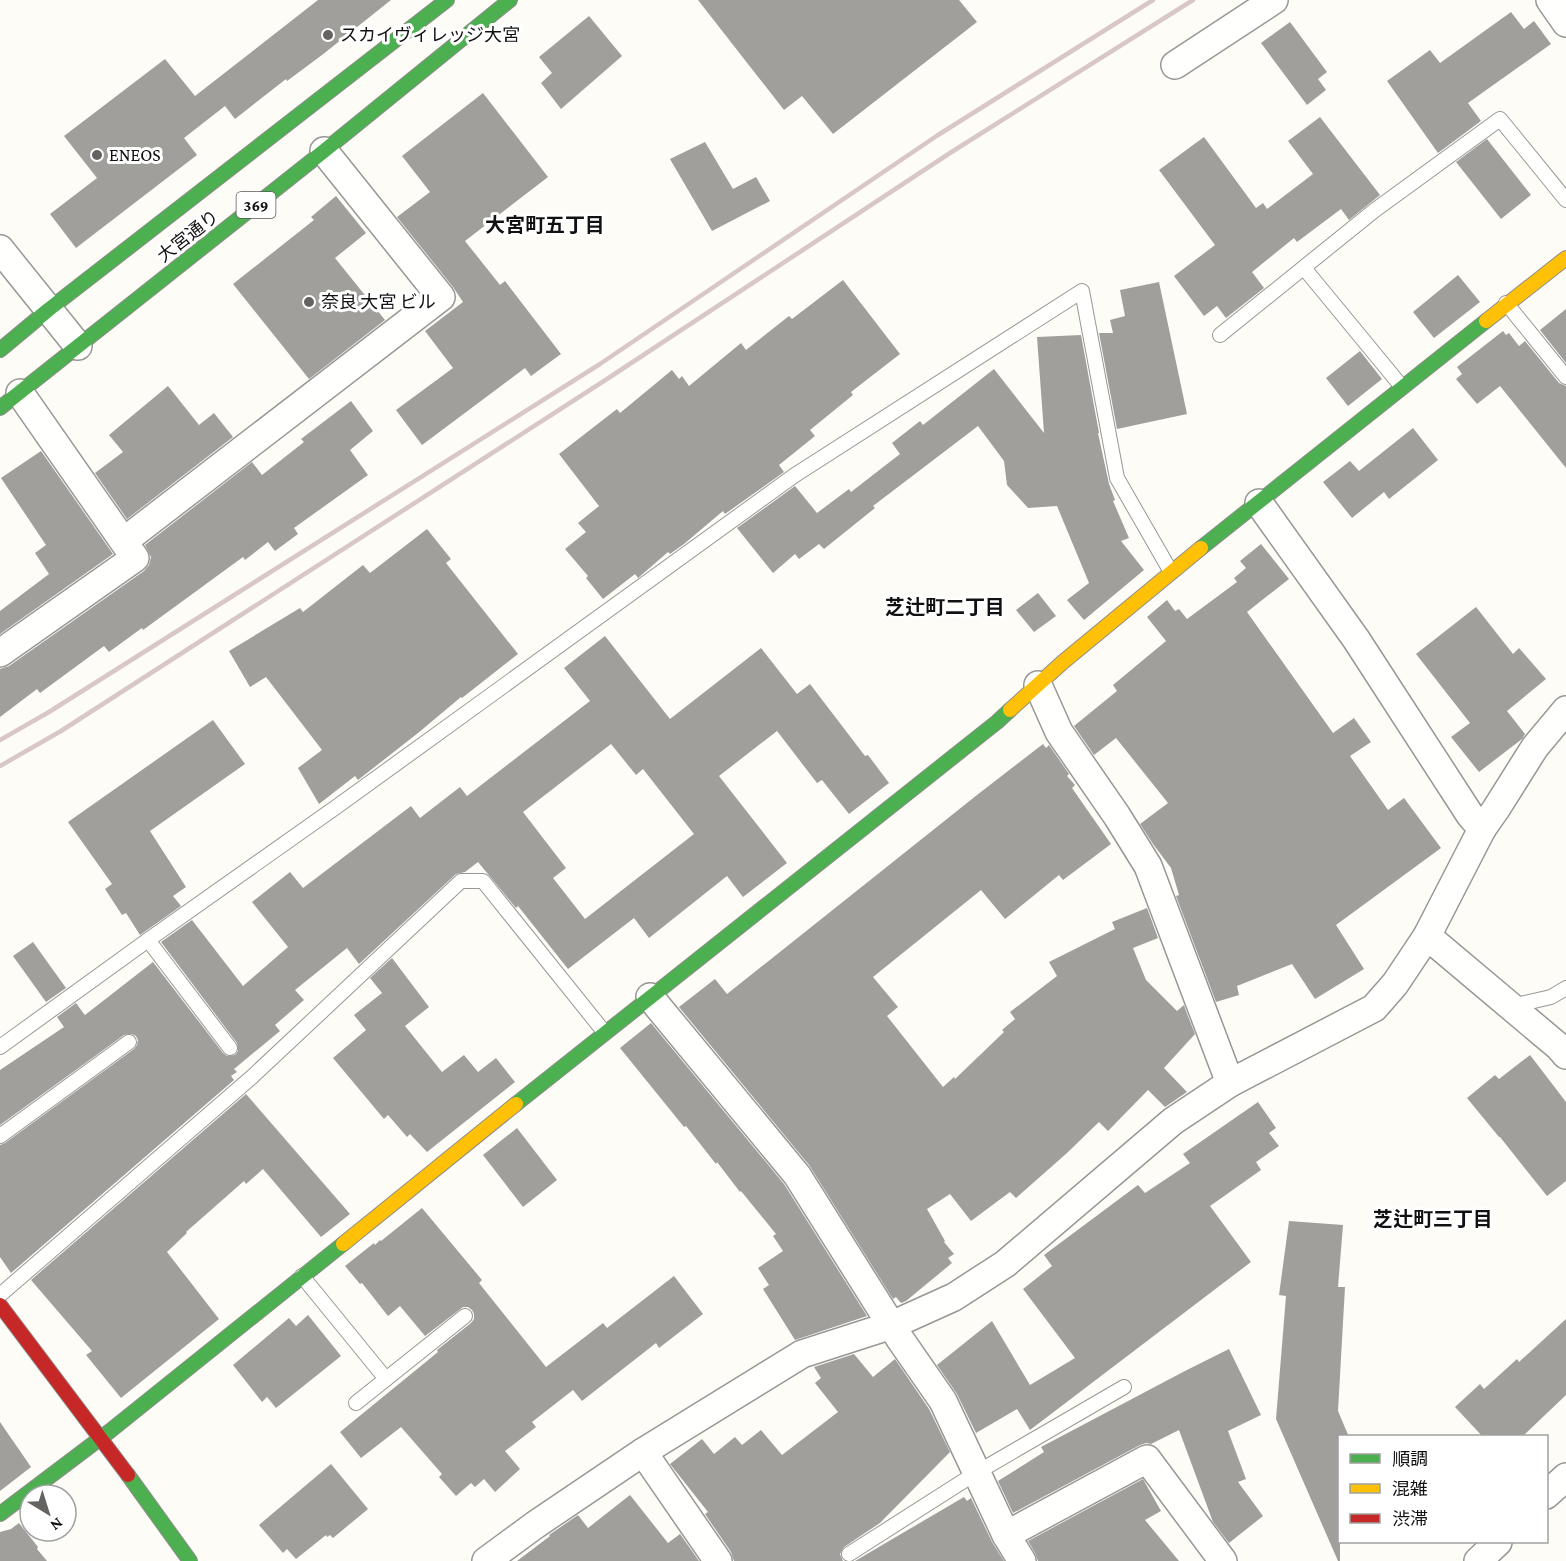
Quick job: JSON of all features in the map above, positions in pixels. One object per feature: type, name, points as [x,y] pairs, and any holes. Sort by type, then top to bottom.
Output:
[{"type":"main road","name":"大宮通り","points":[[0,350],[48,310],[447,0]]},
{"type":"main road","name":"大宮通り","points":[[10,401],[510,0]]},
{"type":"main road","points":[[0,1514],[101,1438],[997,722],[1063,662],[1171,572],[1506,303],[1566,258]]},
{"type":"main road","points":[[5,1321],[101,1438],[189,1561]]},
{"type":"street","points":[[1175,65],[1274,0]]},
{"type":"street","points":[[1550,0],[1566,22]]},
{"type":"street","points":[[124,541],[441,297],[324,151]]},
{"type":"street","points":[[0,249],[78,346]]},
{"type":"street","points":[[0,653],[135,558],[124,541],[10,401]]},
{"type":"street","points":[[1259,503],[1356,639],[1470,815],[1482,829]]},
{"type":"street","points":[[1038,685],[1059,732],[1117,816],[1148,866],[1230,1083]]},
{"type":"street","points":[[486,1561],[643,1452],[802,1354],[892,1325],[954,1297],[1005,1264],[1173,1121],[1230,1083],[1374,1008],[1395,984],[1428,936],[1482,829],[1535,747],[1566,710]]},
{"type":"street","points":[[1428,936],[1512,1006],[1566,1055]]},
{"type":"street","points":[[650,997],[797,1175],[943,1401],[1006,1535],[1022,1561]]},
{"type":"street","points":[[643,1452],[718,1561]]},
{"type":"street","points":[[1006,1535],[1147,1459],[1223,1561]]},
{"type":"street","points":[[1478,1561],[1497,1543]]},
{"type":"lane","points":[[1220,335],[1375,210],[1500,119],[1566,200]]},
{"type":"lane","points":[[1304,268],[1402,387]]},
{"type":"lane","points":[[0,1047],[795,475],[1082,291],[1117,478],[1171,572]]},
{"type":"lane","points":[[1506,303],[1566,377]]},
{"type":"lane","points":[[0,1295],[253,1076],[461,881],[483,880],[605,1033]]},
{"type":"lane","points":[[148,940],[230,1048]]},
{"type":"lane","points":[[1512,1006],[1551,997],[1566,988]]},
{"type":"lane","points":[[0,1136],[129,1042]]},
{"type":"lane","points":[[302,1276],[386,1379]]},
{"type":"lane","points":[[356,1403],[465,1316]]},
{"type":"lane","points":[[849,1554],[976,1473],[1124,1387]]},
{"type":"building","points":[[318,0],[391,0],[322,55],[287,81],[286,79],[235,119],[225,106],[184,138],[197,155],[76,248],[50,214],[97,178],[64,136],[165,59],[195,96]]},
{"type":"building","points":[[698,0],[959,0],[977,22],[833,134],[802,96],[784,110]]},
{"type":"building","points":[[1511,12],[1524,29],[1534,21],[1551,44],[1468,103],[1481,121],[1438,153],[1387,81],[1430,50],[1440,63]]},
{"type":"building","points":[[589,16],[622,56],[561,109],[541,83],[552,73],[539,57]]},
{"type":"building","points":[[1290,22],[1327,72],[1318,79],[1326,90],[1307,105],[1261,43]]},
{"type":"building","points":[[483,93],[548,177],[465,241],[500,285],[505,281],[561,354],[531,376],[525,368],[422,445],[396,410],[453,368],[425,331],[463,302],[397,217],[430,192],[402,156]]},
{"type":"building","points":[[1320,117],[1380,195],[1349,220],[1341,209],[1297,242],[1294,238],[1252,272],[1264,288],[1226,318],[1217,306],[1204,316],[1174,276],[1215,245],[1159,170],[1204,137],[1256,208],[1263,203],[1267,209],[1313,174],[1288,141]]},
{"type":"building","points":[[1487,139],[1531,195],[1501,219],[1456,162]]},
{"type":"building","points":[[705,142],[733,189],[756,177],[770,201],[712,231],[670,159]]},
{"type":"building","name":"奈良 大宮 ビル","points":[[336,196],[366,233],[335,258],[385,320],[309,379],[233,284],[314,220],[311,217]]},
{"type":"building","points":[[1458,275],[1480,302],[1434,338],[1413,312]]},
{"type":"building","points":[[843,280],[900,354],[851,392],[853,395],[810,430],[815,436],[779,465],[784,472],[725,514],[723,511],[684,544],[670,554],[668,552],[638,578],[635,574],[603,599],[586,578],[588,576],[565,549],[586,532],[578,523],[599,506],[559,454],[617,409],[620,413],[672,370],[679,379],[682,376],[689,386],[741,343],[746,350],[789,316],[792,319]]},
{"type":"building","points":[[1159,282],[1187,414],[1117,429],[1099,333],[1113,333],[1110,320],[1125,316],[1120,290]]},
{"type":"building","points":[[1566,309],[1566,363],[1540,330]]},
{"type":"building","points":[[1503,331],[1506,335],[1509,333],[1519,346],[1525,341],[1559,383],[1566,386],[1566,468],[1500,386],[1477,404],[1456,379],[1462,374],[1457,367]]},
{"type":"building","points":[[1081,335],[1098,433],[1109,484],[1115,500],[1113,501],[1129,538],[1121,541],[1144,570],[1084,620],[1067,600],[1089,583],[1057,506],[1028,508],[1007,485],[1004,461],[978,426],[873,506],[875,508],[824,549],[819,544],[799,559],[795,554],[773,573],[737,528],[795,486],[817,513],[849,489],[851,492],[900,454],[892,443],[920,421],[923,425],[994,369],[1044,433],[1037,337]]},
{"type":"building","points":[[1360,351],[1382,379],[1348,406],[1326,378]]},
{"type":"building","points":[[168,386],[199,425],[214,413],[233,437],[127,519],[95,473],[123,452],[109,435]]},
{"type":"building","points":[[351,401],[373,431],[350,450],[368,475],[294,528],[298,534],[275,551],[268,542],[245,560],[243,557],[143,630],[142,628],[109,652],[104,646],[40,693],[37,689],[0,717],[0,669],[9,666],[144,571],[151,557],[145,545],[252,462],[262,475],[304,442],[301,439]]},
{"type":"building","points":[[1413,428],[1438,460],[1389,499],[1384,492],[1352,518],[1323,482],[1350,461],[1359,471]]},
{"type":"building","points":[[41,451],[113,554],[0,634],[0,611],[49,574],[35,553],[46,545],[1,478]]},
{"type":"building","points":[[427,529],[451,559],[446,563],[518,654],[358,780],[355,776],[319,804],[298,768],[322,750],[266,677],[250,687],[229,651],[300,608],[303,612],[363,565],[370,573]]},
{"type":"building","points":[[1261,544],[1289,579],[1247,612],[1333,733],[1354,718],[1371,742],[1350,756],[1388,810],[1404,798],[1441,848],[1336,925],[1364,969],[1315,999],[1292,964],[1237,986],[1239,995],[1216,1002],[1176,896],[1179,895],[1171,868],[1140,824],[1168,803],[1116,738],[1094,755],[1074,726],[1117,691],[1113,685],[1166,641],[1147,617],[1167,600],[1175,611],[1179,609],[1187,619],[1237,582],[1234,578],[1246,568],[1240,561]]},
{"type":"building","points":[[1038,593],[1056,616],[1034,632],[1016,610]]},
{"type":"building","points":[[1476,607],[1513,654],[1519,648],[1546,679],[1507,711],[1525,734],[1522,739],[1479,772],[1451,737],[1470,723],[1416,654]]},
{"type":"building","points":[[605,636],[670,719],[761,648],[797,694],[810,684],[865,756],[868,755],[889,783],[849,814],[822,780],[817,783],[777,731],[719,776],[787,863],[743,897],[727,876],[649,938],[634,918],[568,969],[518,906],[516,908],[478,862],[465,872],[456,874],[359,964],[347,948],[295,990],[304,1000],[275,1025],[280,1031],[234,1069],[237,1072],[231,1076],[234,1080],[11,1273],[0,1257],[0,1145],[137,1045],[136,1036],[124,1035],[0,1125],[0,1070],[64,1027],[57,1017],[76,1003],[85,1015],[153,962],[223,1053],[227,1056],[235,1055],[238,1051],[237,1043],[161,942],[192,920],[243,986],[288,947],[252,902],[290,872],[303,888],[411,806],[420,818],[460,787],[467,796],[590,701],[564,668]],"holes":[[[611,744],[636,775],[643,769],[694,834],[585,919],[553,878],[566,868],[523,812]]]},
{"type":"building","points":[[213,720],[245,764],[150,831],[186,887],[173,896],[181,906],[140,935],[126,913],[122,915],[105,889],[112,884],[68,822]]},
{"type":"building","points":[[1043,744],[1046,748],[1049,745],[1069,774],[1067,776],[1075,785],[1072,788],[1111,844],[1063,880],[1059,875],[1005,919],[981,890],[873,977],[898,1007],[887,1016],[943,1087],[954,1077],[955,1079],[1004,1032],[1002,1030],[1015,1019],[1010,1012],[1057,976],[1049,962],[1115,929],[1112,922],[1147,908],[1158,938],[1133,948],[1146,980],[1177,1011],[1184,1005],[1195,1034],[1164,1068],[1187,1092],[1165,1107],[1148,1090],[1108,1131],[1099,1122],[1016,1198],[1010,1192],[971,1221],[950,1194],[927,1209],[944,1242],[954,1254],[948,1258],[952,1263],[901,1303],[896,1297],[893,1299],[809,1165],[679,1007],[715,979],[727,994]]},
{"type":"building","points":[[33,942],[66,988],[46,1002],[13,956]]},
{"type":"building","points":[[392,958],[429,1007],[405,1026],[442,1072],[464,1055],[478,1072],[496,1058],[515,1082],[427,1152],[410,1134],[407,1137],[388,1115],[384,1119],[333,1058],[366,1030],[354,1015],[382,993],[370,978]]},
{"type":"building","points":[[651,1023],[784,1184],[867,1316],[795,1340],[763,1289],[769,1285],[758,1268],[783,1251],[773,1236],[776,1234],[620,1048]]},
{"type":"building","points":[[1530,1055],[1566,1102],[1566,1181],[1547,1196],[1467,1098],[1495,1075],[1499,1079]]},
{"type":"building","points":[[246,1094],[350,1214],[321,1237],[263,1169],[246,1184],[244,1181],[186,1232],[167,1252],[219,1319],[121,1398],[86,1355],[92,1351],[31,1280]]},
{"type":"building","points":[[1258,1102],[1276,1128],[1269,1133],[1279,1146],[1256,1162],[1261,1170],[1210,1206],[1251,1262],[1030,1430],[1017,1409],[976,1433],[957,1394],[937,1365],[992,1321],[1030,1385],[1075,1358],[1023,1289],[1052,1266],[1044,1255],[1138,1185],[1145,1193],[1190,1163],[1183,1154]]},
{"type":"building","points":[[517,1128],[557,1180],[523,1207],[483,1155]]},
{"type":"building","points":[[422,1208],[482,1280],[479,1283],[546,1367],[603,1323],[607,1328],[674,1276],[703,1314],[659,1348],[656,1343],[582,1401],[573,1390],[532,1422],[536,1427],[505,1451],[520,1469],[495,1492],[484,1479],[475,1487],[471,1483],[456,1496],[439,1477],[442,1474],[401,1427],[361,1458],[340,1432],[438,1352],[437,1350],[474,1319],[472,1310],[463,1307],[425,1336],[400,1306],[388,1316],[362,1283],[360,1284],[345,1266]]},
{"type":"building","points":[[1289,1221],[1343,1225],[1338,1287],[1345,1287],[1338,1411],[1348,1435],[1338,1435],[1340,1561],[1338,1561],[1276,1419],[1286,1296],[1279,1295]]},
{"type":"building","points":[[308,1315],[341,1356],[276,1408],[267,1397],[262,1402],[233,1365],[289,1318],[296,1326]]},
{"type":"building","points":[[1566,1319],[1566,1395],[1524,1435],[1481,1435],[1455,1407],[1480,1384],[1484,1389],[1517,1359],[1519,1362]]},
{"type":"building","points":[[1229,1349],[1261,1415],[1228,1431],[1246,1479],[1238,1482],[1263,1516],[1229,1543],[1213,1522],[1179,1430],[1151,1444],[1140,1445],[1013,1513],[998,1481],[1044,1452],[1041,1447]]},
{"type":"building","points":[[854,1354],[873,1377],[895,1359],[929,1409],[950,1452],[880,1523],[844,1547],[840,1554],[843,1561],[734,1561],[731,1552],[705,1514],[708,1512],[670,1464],[702,1439],[714,1454],[735,1437],[742,1445],[761,1430],[782,1455],[838,1412],[815,1383],[821,1378],[814,1367]]},
{"type":"building","points":[[0,1422],[31,1467],[0,1491]]},
{"type":"building","points":[[331,1464],[368,1509],[333,1538],[326,1535],[296,1559],[287,1549],[283,1553],[259,1525]]},
{"type":"building","points":[[1143,1479],[1161,1511],[1145,1520],[1179,1561],[1038,1561],[1028,1541]]},
{"type":"building","points":[[630,1495],[668,1543],[680,1534],[699,1561],[517,1561],[578,1515],[588,1528]]},
{"type":"building","points":[[964,1497],[967,1501],[971,1498],[992,1542],[1004,1561],[855,1561]]},
{"type":"building","points":[[18,1524],[18,1543],[35,1543],[47,1561],[0,1561],[0,1532],[11,1529]]},
{"type":"railway","points":[[0,740],[49,712],[600,364],[938,135],[1153,0]]},
{"type":"railway","points":[[0,766],[61,731],[607,379],[950,153],[1193,0]]},
{"type":"traffic: fast","points":[[0,350],[48,310],[447,0]]},
{"type":"traffic: fast","points":[[0,408],[510,0]]},
{"type":"traffic: fast","points":[[1201,548],[1486,321]]},
{"type":"traffic: fast","points":[[516,1104],[1010,710]]},
{"type":"traffic: fast","points":[[0,1514],[110,1431],[343,1244]]},
{"type":"traffic: fast","points":[[128,1475],[190,1561]]},
{"type":"traffic: slow","points":[[1486,321],[1566,258]]},
{"type":"traffic: slow","points":[[1010,710],[1063,662],[1201,548]]},
{"type":"traffic: slow","points":[[343,1244],[516,1104]]},
{"type":"traffic: jam","points":[[0,1305],[128,1475]]},
{"type":"place","name":"スカイヴィレッジ大宮","points":[[328,35]]},
{"type":"place","name":"ENEOS","points":[[97,155]]},
{"type":"place","name":"奈良 大宮 ビル","points":[[309,302]]},
{"type":"district","name":"大宮町五丁目","points":[[545,225]]},
{"type":"district","name":"芝辻町二丁目","points":[[945,607]]},
{"type":"district","name":"芝辻町三丁目","points":[[1433,1219]]}]
